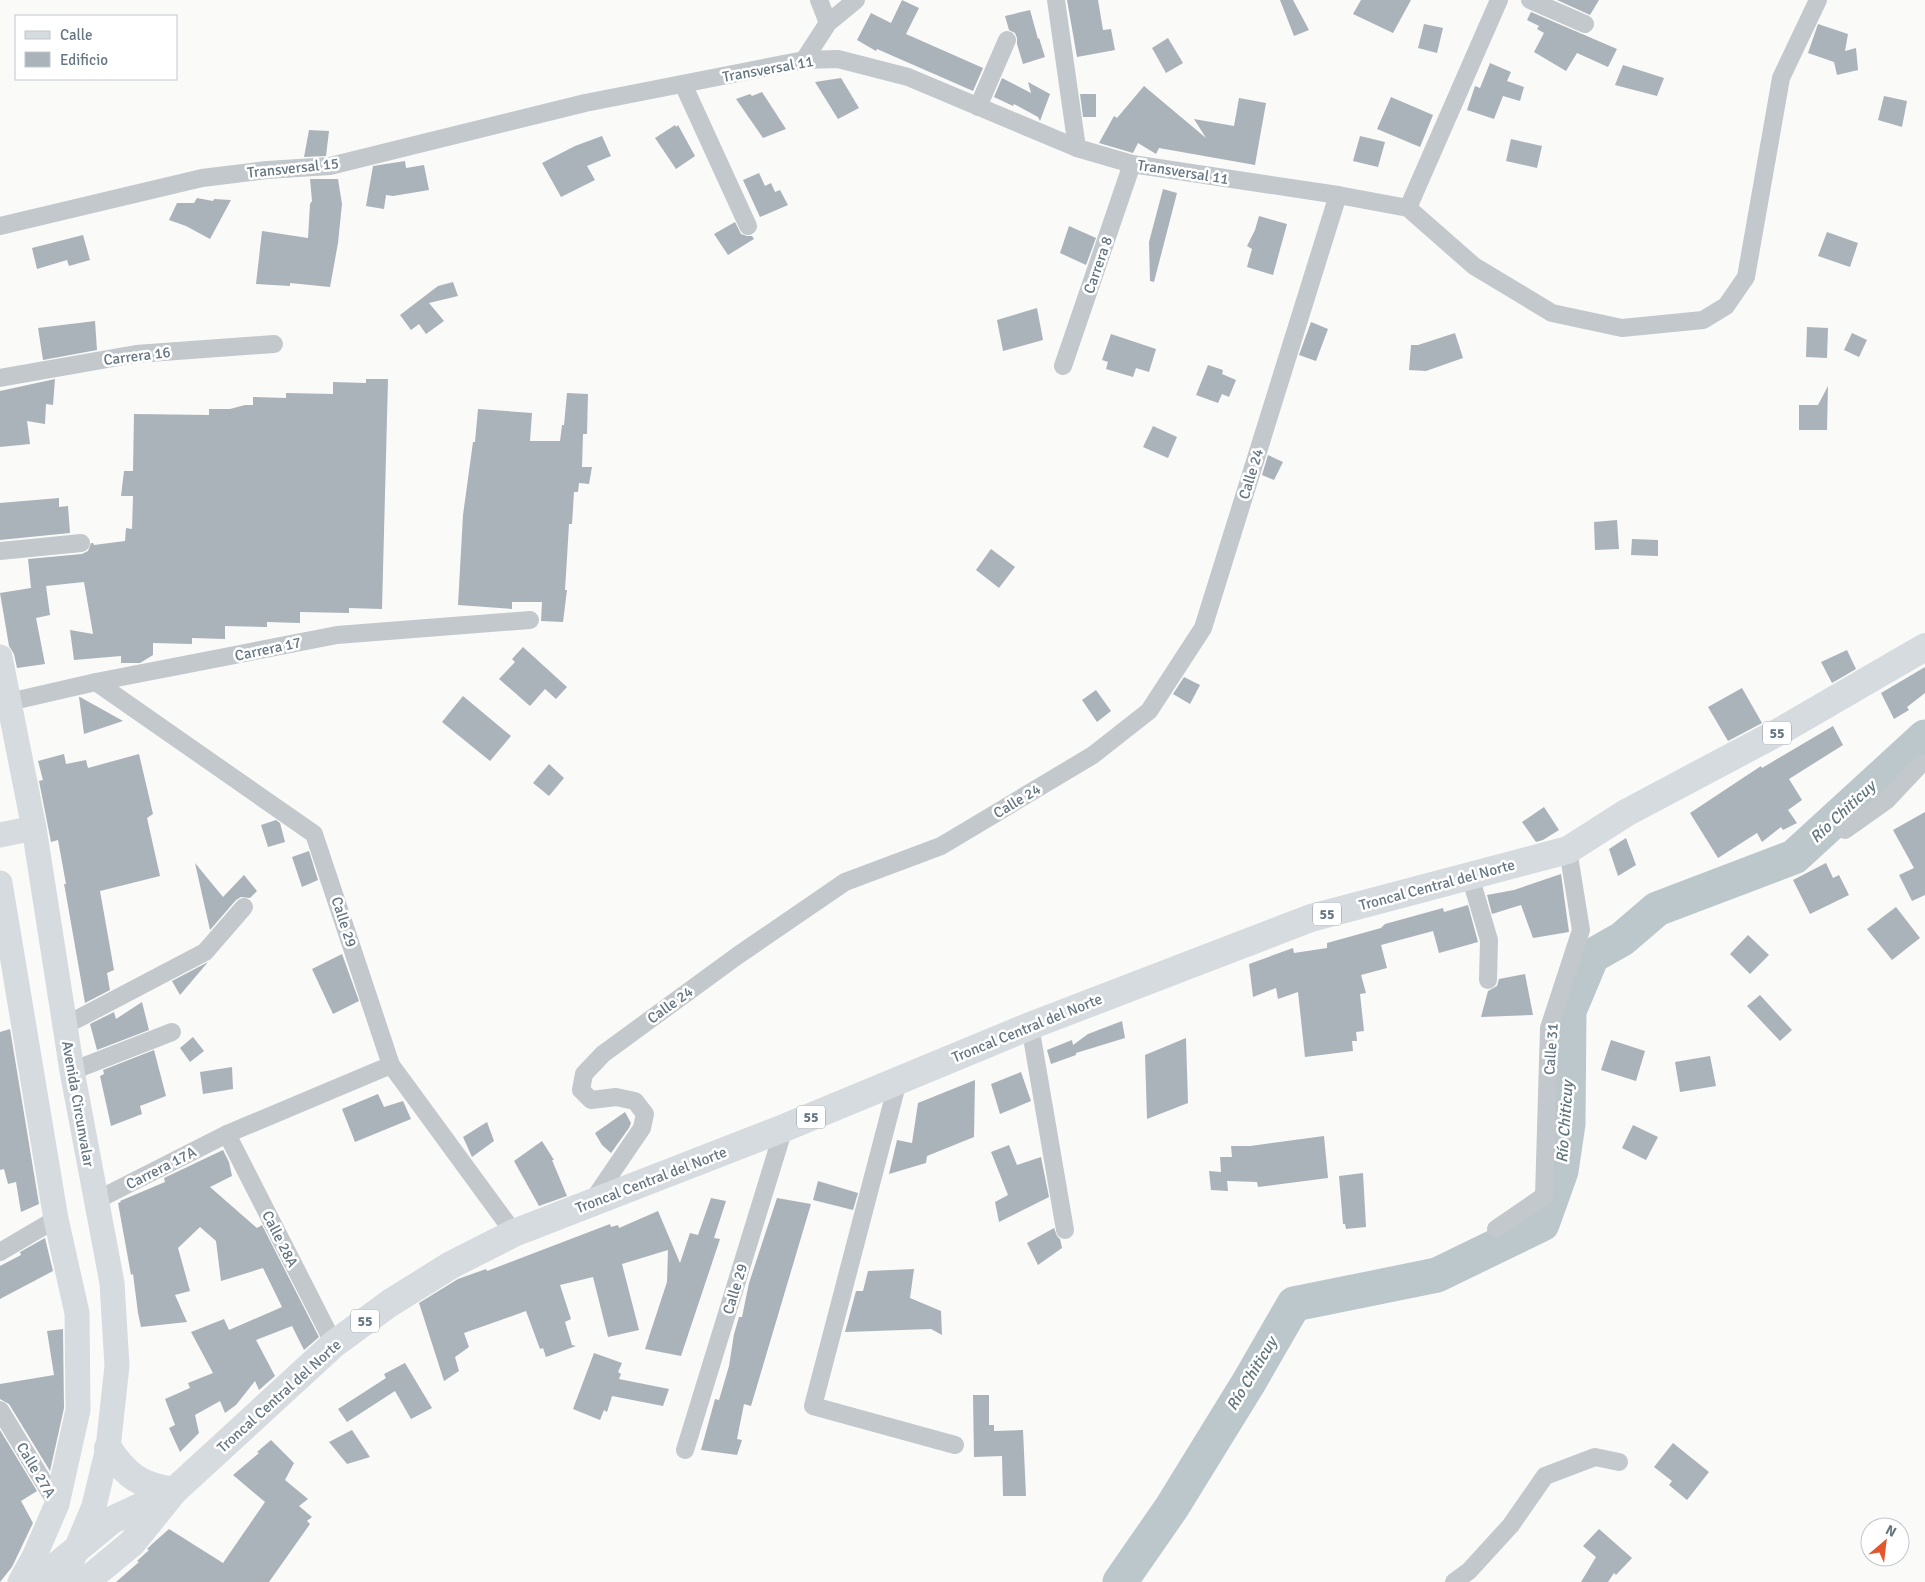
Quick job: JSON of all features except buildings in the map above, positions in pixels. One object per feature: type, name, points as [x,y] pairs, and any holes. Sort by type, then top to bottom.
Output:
[{"type":"highway","name":"Troncal Central del Norte","points":[[174,1491],[334,1344],[390,1302],[451,1266],[514,1233],[784,1128],[1030,1026],[1311,918],[1568,850],[1626,813],[1784,729],[1925,647]]},
{"type":"highway","points":[[108,1448],[119,1466],[135,1479],[154,1488],[174,1491]]},
{"type":"highway","name":"Avenida Circunvalar","points":[[37,1582],[112,1520],[174,1491]]},
{"type":"highway","name":"55","points":[[85,1582],[132,1543],[174,1491]]},
{"type":"main road","name":"Avenida Circunvalar","points":[[0,657],[34,828],[64,1026],[112,1283],[117,1366],[108,1448],[94,1506],[76,1549],[66,1582]]},
{"type":"main road","points":[[0,835],[34,828]]},
{"type":"main road","points":[[0,883],[56,1220],[77,1313],[78,1410],[56,1504],[35,1555],[20,1582]]},
{"type":"street","points":[[819,0],[828,23]]},
{"type":"street","points":[[804,60],[828,23],[856,0]]},
{"type":"street","points":[[1056,0],[1077,148]]},
{"type":"street","points":[[1499,0],[1408,208],[1474,266],[1552,312],[1622,328],[1703,320],[1726,306],[1746,277],[1781,78],[1818,0]]},
{"type":"street","points":[[1530,0],[1585,24]]},
{"type":"street","points":[[978,108],[1007,40]]},
{"type":"street","name":"Transversal 11","points":[[585,103],[804,60],[838,59],[908,77],[1077,148],[1132,164],[1408,208]]},
{"type":"street","points":[[684,84],[748,226]]},
{"type":"street","name":"Transversal 15","points":[[0,226],[202,178],[267,170],[330,166],[585,103]]},
{"type":"street","name":"Carrera 8","points":[[1064,366],[1132,164]]},
{"type":"street","name":"Calle 24","points":[[591,1203],[642,1128],[645,1114],[635,1101],[616,1097],[591,1100],[580,1090],[584,1074],[603,1054],[737,956],[846,882],[942,846],[1093,755],[1149,712],[1203,628],[1338,196]]},
{"type":"street","name":"Carrera 16","points":[[0,378],[136,354],[274,344]]},
{"type":"street","points":[[0,551],[81,543]]},
{"type":"street","name":"Carrera 17","points":[[9,702],[96,682],[337,635],[530,620]]},
{"type":"street","name":"Calle 29","points":[[96,682],[314,834],[391,1064],[514,1233]]},
{"type":"street","points":[[1845,830],[1886,801],[1919,766],[1925,763]]},
{"type":"street","name":"Calle 31","points":[[1496,1229],[1544,1196],[1549,1028],[1581,930],[1568,850]]},
{"type":"street","points":[[1470,876],[1489,940],[1488,980]]},
{"type":"street","points":[[64,1026],[205,952],[244,907]]},
{"type":"street","points":[[1030,1026],[1065,1230]]},
{"type":"street","points":[[72,1071],[172,1032]]},
{"type":"street","name":"Carrera 17A","points":[[96,1202],[227,1134],[391,1064]]},
{"type":"street","points":[[898,1081],[813,1406],[955,1444]]},
{"type":"street","name":"Calle 29","points":[[686,1450],[784,1128]]},
{"type":"street","name":"Calle 28A","points":[[227,1134],[334,1344]]},
{"type":"street","points":[[0,1252],[56,1220]]},
{"type":"street","name":"Calle 27A","points":[[0,1410],[56,1504]]},
{"type":"street","points":[[1454,1582],[1469,1572],[1511,1525],[1545,1476],[1595,1457],[1619,1462]]},
{"type":"waterway","name":"Río Chiticuy","points":[[1120,1582],[1172,1507],[1249,1382],[1294,1304],[1437,1275],[1542,1224],[1561,1171],[1568,1124],[1569,1011],[1592,956],[1622,939],[1657,909],[1794,857],[1925,737]]}]
